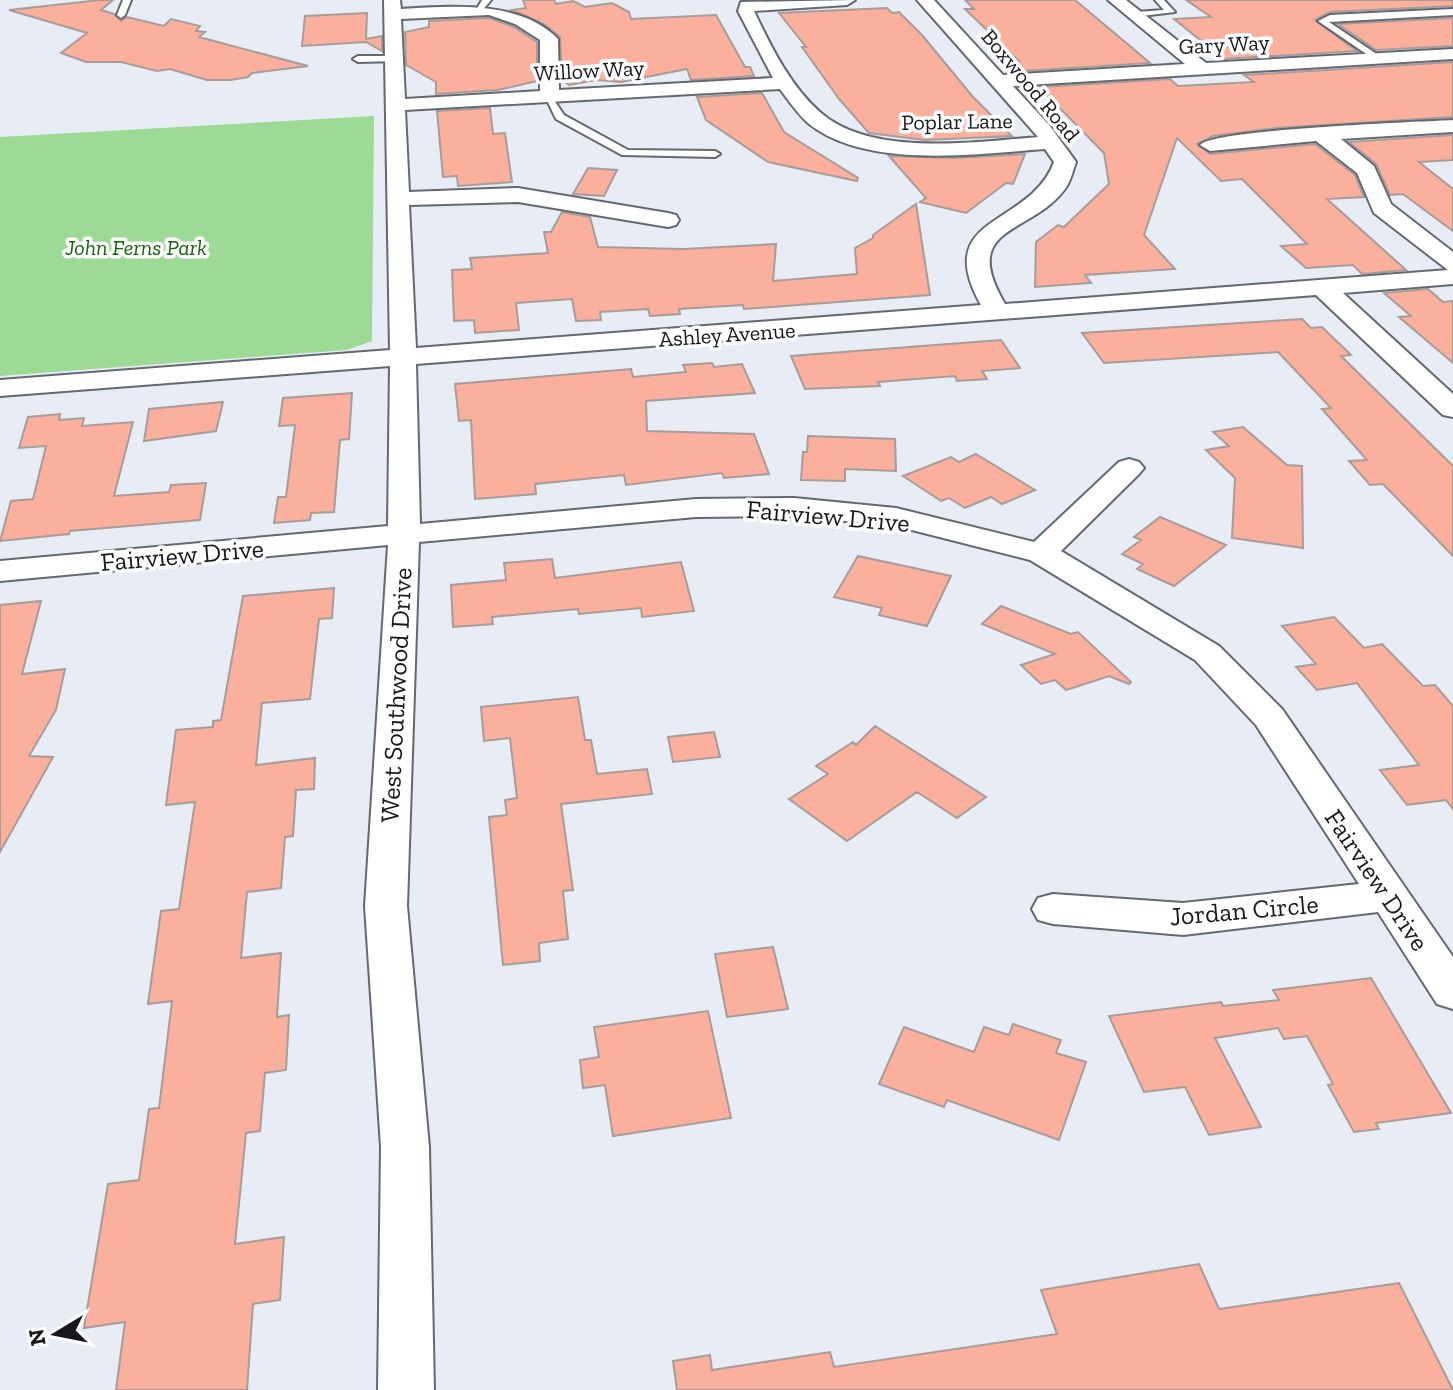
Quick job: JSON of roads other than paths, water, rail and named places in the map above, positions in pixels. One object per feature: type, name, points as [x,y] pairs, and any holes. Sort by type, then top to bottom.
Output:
[{"type":"street","name":"Poplar Lane","points":[[847,0],[747,6],[748,16],[787,83],[815,118],[829,129],[881,144],[943,149],[1051,142]]},
{"type":"street","name":"Boxwood Road","points":[[925,0],[1051,142],[1065,162],[1060,181],[995,230],[977,252],[975,266],[979,280],[998,314]]},
{"type":"street","points":[[1116,0],[1202,69]]},
{"type":"street","points":[[392,7],[483,5],[540,30],[549,39],[549,96]]},
{"type":"street","name":"West Southwood Drive","points":[[392,7],[403,359],[404,534],[386,906],[405,1147],[406,1390]]},
{"type":"street","name":"Gary Way","points":[[998,81],[1453,54]]},
{"type":"street","name":"Willow Way","points":[[394,105],[787,83]]},
{"type":"street","points":[[1210,145],[1453,126]]},
{"type":"street","points":[[1320,134],[1361,165],[1370,177],[1375,197],[1382,208],[1453,264]]},
{"type":"street","points":[[398,199],[518,195],[668,220]]},
{"type":"street","name":"Ashley Avenue","points":[[0,388],[1453,277]]},
{"type":"street","points":[[1322,287],[1453,409]]},
{"type":"street","points":[[1041,553],[1129,468]]},
{"type":"street","name":"Fairview Drive","points":[[0,571],[696,508],[794,507],[896,517],[1041,553],[1207,653],[1269,717],[1453,992]]},
{"type":"street","name":"Jordan Circle","points":[[1053,909],[1183,919],[1388,896]]},
{"type":"lane","points":[[121,15],[127,0]]},
{"type":"lane","points":[[1136,15],[1171,12],[1159,0]]},
{"type":"lane","points":[[1378,59],[1322,21],[1330,18],[1453,12]]},
{"type":"lane","points":[[358,59],[394,59]]},
{"type":"lane","points":[[549,96],[560,117],[626,153],[715,154]]},
{"type":"park label","name":"John Ferns Park","points":[[136,247]]}]
